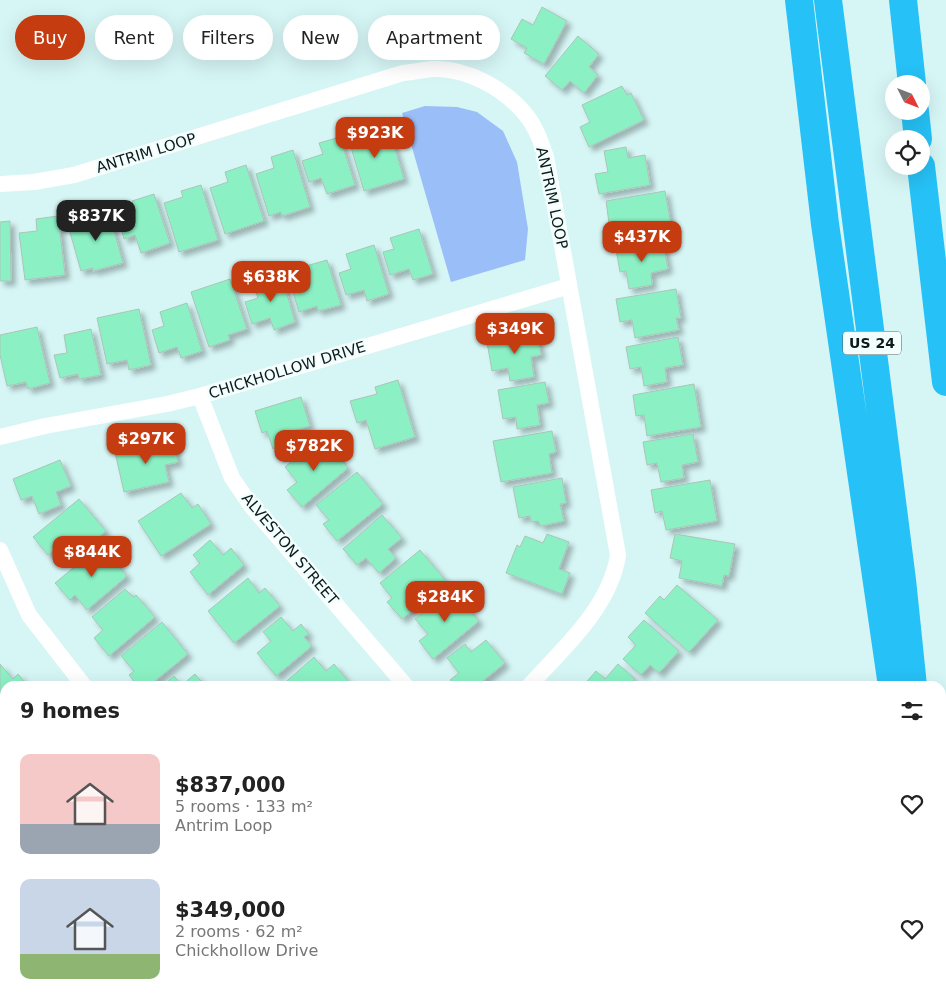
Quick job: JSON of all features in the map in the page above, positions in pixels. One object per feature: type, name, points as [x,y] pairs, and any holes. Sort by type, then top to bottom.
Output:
[{"type":"highway","points":[[799,0],[825,224],[891,681]]},
{"type":"highway","name":"US 24","points":[[828,0],[902,580],[912,681]]},
{"type":"highway","points":[[903,0],[911,75]]},
{"type":"highway","points":[[922,175],[946,382]]},
{"type":"street","name":"ANTRIM LOOP","points":[[0,184],[34,182],[74,175],[403,73],[434,69],[460,72],[508,95],[527,116],[538,134],[546,157],[618,555],[615,572],[592,614],[532,681]]},
{"type":"street","name":"CHICKHOLLOW DRIVE","points":[[0,437],[44,426],[167,404],[200,396],[569,286]]},
{"type":"street","name":"ALVESTON STREET","points":[[200,396],[232,478],[252,507],[402,681]]},
{"type":"street","points":[[0,550],[29,615],[80,681]]},
{"type":"water","points":[[425,106],[457,107],[477,112],[503,131],[517,162],[528,229],[525,260],[451,282],[402,113]]},
{"type":"building","points":[[542,7],[567,21],[544,64],[524,53],[527,48],[511,39],[522,19],[533,25]]},
{"type":"building","points":[[578,36],[599,54],[589,67],[598,75],[584,93],[570,81],[562,90],[545,76]]},
{"type":"building","points":[[622,86],[627,95],[631,93],[644,120],[589,147],[580,127],[590,122],[582,105]]},
{"type":"building","points":[[368,128],[371,138],[390,132],[404,179],[364,191],[347,134]]},
{"type":"building","points":[[340,137],[355,185],[327,194],[321,178],[309,182],[302,161],[323,154],[319,143]]},
{"type":"building","points":[[626,147],[628,158],[645,155],[650,185],[599,194],[595,174],[608,172],[604,151]]},
{"type":"building","points":[[293,150],[310,207],[282,216],[281,212],[269,216],[256,174],[274,168],[271,157]]},
{"type":"building","points":[[246,165],[264,221],[225,234],[210,188],[228,182],[225,172]]},
{"type":"building","points":[[201,185],[218,240],[179,252],[164,203],[183,197],[181,191]]},
{"type":"building","points":[[665,191],[672,231],[619,241],[616,221],[609,223],[606,201]]},
{"type":"building","points":[[154,194],[170,243],[141,253],[135,235],[124,239],[118,218],[136,212],[132,201]]},
{"type":"building","points":[[107,206],[123,263],[93,271],[93,268],[81,271],[69,229],[88,224],[85,213]]},
{"type":"building","points":[[58,216],[65,275],[25,280],[19,233],[37,231],[36,219]]},
{"type":"building","points":[[10,221],[11,281],[0,281],[0,222]]},
{"type":"building","points":[[419,229],[433,274],[413,280],[409,269],[390,275],[383,252],[394,249],[390,238]]},
{"type":"building","points":[[663,241],[668,269],[651,273],[652,285],[629,289],[626,271],[620,272],[616,249]]},
{"type":"building","points":[[374,245],[389,294],[367,301],[364,290],[346,295],[339,273],[351,269],[346,254]]},
{"type":"building","points":[[327,260],[341,305],[318,311],[317,306],[299,312],[292,289],[304,285],[299,268]]},
{"type":"building","points":[[281,274],[295,322],[274,330],[270,318],[252,324],[245,302],[258,298],[253,283]]},
{"type":"building","points":[[230,279],[247,329],[228,335],[230,340],[209,347],[191,292]]},
{"type":"building","points":[[676,289],[681,318],[676,318],[679,330],[635,338],[632,320],[620,322],[616,299]]},
{"type":"building","points":[[187,303],[202,351],[181,358],[177,347],[159,353],[152,330],[164,326],[160,312]]},
{"type":"building","points":[[139,309],[151,365],[129,370],[127,360],[107,364],[97,318]]},
{"type":"building","points":[[37,327],[50,383],[28,389],[26,382],[7,386],[0,355],[0,335]]},
{"type":"building","points":[[91,329],[101,375],[79,379],[78,374],[60,378],[54,355],[67,353],[64,335]]},
{"type":"building","points":[[537,333],[541,355],[531,357],[534,377],[510,381],[508,368],[492,371],[487,342]]},
{"type":"building","points":[[678,337],[683,365],[665,368],[667,382],[644,386],[641,367],[630,369],[626,347]]},
{"type":"building","points":[[398,380],[415,437],[375,449],[366,420],[357,423],[350,401],[377,394],[375,387]]},
{"type":"building","points":[[545,382],[549,403],[537,405],[540,425],[517,429],[516,417],[503,419],[498,390]]},
{"type":"building","points":[[694,384],[701,427],[647,436],[644,415],[636,416],[633,395]]},
{"type":"building","points":[[301,397],[310,426],[292,431],[295,443],[273,449],[267,431],[262,433],[255,411]]},
{"type":"building","points":[[552,431],[556,452],[549,454],[552,473],[501,482],[493,441]]},
{"type":"building","points":[[693,434],[698,462],[682,465],[684,478],[661,482],[657,463],[647,465],[643,442]]},
{"type":"building","points":[[318,439],[325,448],[329,445],[348,468],[302,507],[287,490],[297,482],[285,467]]},
{"type":"building","points":[[173,440],[178,462],[165,465],[169,482],[124,492],[115,452]]},
{"type":"building","points":[[60,460],[71,486],[56,492],[61,505],[39,514],[32,496],[21,500],[13,479]]},
{"type":"building","points":[[357,472],[383,504],[337,541],[323,524],[329,520],[316,505]]},
{"type":"building","points":[[562,478],[566,503],[560,504],[564,521],[541,526],[538,521],[531,522],[530,516],[519,518],[513,487]]},
{"type":"building","points":[[710,480],[717,521],[666,530],[662,511],[655,513],[651,490]]},
{"type":"building","points":[[181,493],[192,508],[198,504],[211,524],[161,556],[138,521]]},
{"type":"building","points":[[79,499],[106,531],[69,561],[57,547],[48,555],[33,537]]},
{"type":"building","points":[[382,515],[402,538],[388,549],[396,558],[379,573],[366,558],[357,565],[343,549]]},
{"type":"building","points":[[547,534],[569,542],[559,569],[570,573],[562,594],[506,573],[517,545],[520,547],[525,536],[543,543]]},
{"type":"building","points":[[675,534],[735,544],[729,576],[724,575],[722,586],[679,578],[682,561],[670,558]]},
{"type":"building","points":[[210,540],[223,555],[231,548],[244,565],[208,595],[190,572],[200,563],[193,555]]},
{"type":"building","points":[[101,545],[127,576],[87,610],[75,595],[70,600],[55,583]]},
{"type":"building","points":[[420,550],[447,582],[402,619],[387,602],[392,598],[380,583]]},
{"type":"building","points":[[248,578],[259,593],[265,588],[280,606],[234,643],[208,611]]},
{"type":"building","points":[[677,585],[718,620],[689,652],[645,613],[660,596],[664,600]]},
{"type":"building","points":[[125,589],[133,597],[136,595],[155,617],[109,656],[94,638],[103,630],[92,617]]},
{"type":"building","points":[[452,589],[479,621],[433,659],[419,641],[428,634],[415,619]]},
{"type":"building","points":[[281,617],[293,631],[301,624],[309,634],[304,637],[312,646],[276,676],[257,653],[271,641],[263,632]]},
{"type":"building","points":[[644,620],[679,651],[659,673],[650,665],[641,675],[623,659],[636,645],[628,637]]},
{"type":"building","points":[[162,622],[188,654],[155,681],[134,681],[129,675],[134,671],[121,656]]},
{"type":"building","points":[[486,640],[505,663],[483,681],[451,681],[459,673],[447,658],[465,644],[471,652]]},
{"type":"building","points":[[314,657],[326,671],[334,664],[348,681],[287,681]]},
{"type":"building","points":[[0,664],[13,679],[18,674],[24,681],[0,681]]},
{"type":"building","points":[[618,664],[635,679],[633,681],[587,681],[596,671],[605,679]]},
{"type":"building","points":[[195,674],[201,681],[187,681]]},
{"type":"building","points":[[174,676],[178,681],[168,681]]}]
